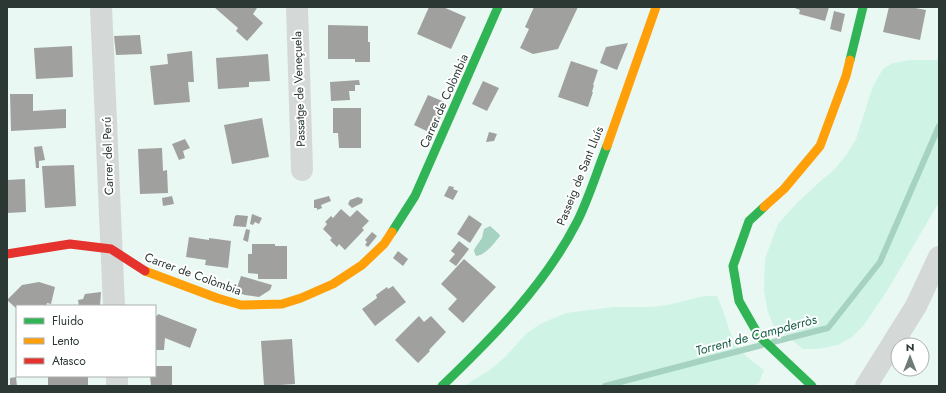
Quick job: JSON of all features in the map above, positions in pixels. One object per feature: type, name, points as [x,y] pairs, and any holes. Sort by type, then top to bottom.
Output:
[{"type":"street","name":"Carrer del Perú","points":[[101,7],[114,305]]},
{"type":"street","name":"Passatge de Veneçuela","points":[[297,7],[302,170]]},
{"type":"street","name":"Carrer de Colòmbia","points":[[7,254],[70,244],[111,249],[141,269],[217,298],[241,305],[282,304],[301,298],[333,284],[362,265],[384,244],[414,196],[498,7]]},
{"type":"street","name":"Passeig de Sant Lluís","points":[[442,386],[492,336],[536,286],[573,230],[590,191],[656,7]]},
{"type":"street","points":[[812,386],[760,336],[739,301],[733,266],[748,221],[784,189],[820,146],[846,76],[863,7]]},
{"type":"street","points":[[866,386],[916,306],[939,257]]},
{"type":"shaded area","points":[[939,59],[939,202],[887,291],[863,326],[852,337],[838,345],[818,349],[803,349],[773,325],[767,309],[764,290],[765,259],[778,224],[798,202],[834,170],[847,154],[856,139],[873,86],[883,69],[893,63],[910,60]]},
{"type":"shaded area","points":[[490,226],[500,236],[486,251],[476,256],[474,251],[475,248],[482,238],[484,229]]},
{"type":"shaded area","points":[[704,296],[717,296],[730,332],[737,346],[764,370],[759,383],[752,386],[464,386],[490,370],[505,357],[527,333],[540,324],[566,313],[614,307],[651,307],[668,305]]},
{"type":"building","points":[[214,7],[256,7],[257,8],[253,14],[263,23],[247,41],[236,31],[238,28]]},
{"type":"building","points":[[429,7],[443,7],[466,17],[451,49],[417,34]]},
{"type":"building","points":[[534,7],[578,7],[558,49],[533,54],[520,48],[529,29],[525,27]]},
{"type":"building","points":[[792,7],[829,7],[825,21],[799,14],[800,10]]},
{"type":"building","points":[[889,7],[910,7],[926,10],[920,40],[883,32]]},
{"type":"building","points":[[834,11],[845,14],[841,32],[830,29]]},
{"type":"building","points":[[328,25],[368,26],[370,62],[355,62],[355,59],[328,59]]},
{"type":"building","points":[[140,35],[142,54],[116,55],[114,36]]},
{"type":"building","points":[[628,43],[617,70],[600,63],[606,47]]},
{"type":"building","points":[[72,46],[73,77],[36,79],[34,48]]},
{"type":"building","points":[[192,51],[194,82],[188,82],[190,102],[154,105],[150,66],[168,64],[167,54]]},
{"type":"building","points":[[268,54],[270,81],[249,82],[249,87],[218,89],[216,58]]},
{"type":"building","points":[[571,61],[598,70],[588,107],[558,97]]},
{"type":"building","points":[[359,80],[360,85],[355,85],[355,91],[349,91],[350,100],[331,101],[330,82]]},
{"type":"building","points":[[483,81],[499,88],[487,111],[472,104]]},
{"type":"building","points":[[10,94],[33,94],[33,111],[66,109],[66,128],[11,131]]},
{"type":"building","points":[[428,95],[447,103],[433,134],[414,125]]},
{"type":"building","points":[[333,108],[361,108],[361,148],[339,148],[338,133],[333,133]]},
{"type":"building","points":[[262,118],[269,157],[232,164],[224,125]]},
{"type":"building","points":[[489,132],[497,134],[494,141],[486,142]]},
{"type":"building","points":[[185,139],[190,148],[183,151],[185,158],[179,160],[172,144]]},
{"type":"building","points":[[42,146],[45,160],[39,161],[39,168],[36,168],[34,147]]},
{"type":"building","points":[[162,148],[163,171],[167,170],[168,193],[140,194],[138,149]]},
{"type":"building","points":[[74,165],[76,206],[45,208],[42,166]]},
{"type":"building","points":[[25,179],[26,212],[7,213],[7,180]]},
{"type":"building","points":[[449,186],[454,187],[453,189],[458,191],[453,200],[444,196]]},
{"type":"building","points":[[172,196],[174,204],[163,206],[162,198]]},
{"type":"building","points":[[329,196],[331,201],[321,205],[322,208],[317,210],[317,208],[314,208],[314,200]]},
{"type":"building","points":[[358,197],[363,199],[362,203],[352,208],[348,204],[350,200]]},
{"type":"building","points":[[341,209],[350,217],[357,210],[369,221],[362,228],[364,230],[345,250],[339,244],[337,247],[330,240],[332,238],[323,229],[327,224],[325,222],[331,216],[333,218]]},
{"type":"building","points":[[252,214],[262,218],[259,224],[255,222],[253,225],[250,224]]},
{"type":"building","points":[[469,215],[482,224],[470,243],[457,234]]},
{"type":"building","points":[[235,216],[248,216],[246,227],[233,226]]},
{"type":"building","points":[[246,229],[250,230],[248,242],[243,240]]},
{"type":"building","points":[[372,232],[377,236],[368,247],[365,245],[367,242],[365,240]]},
{"type":"building","points":[[189,237],[231,241],[228,268],[205,265],[206,260],[186,257]]},
{"type":"building","points":[[459,241],[469,249],[456,266],[449,261],[455,254],[451,251]]},
{"type":"building","points":[[252,244],[275,244],[275,246],[287,246],[287,279],[258,279],[258,274],[248,273],[248,254],[252,254]]},
{"type":"building","points":[[398,251],[408,259],[403,266],[393,258]]},
{"type":"building","points":[[464,259],[496,287],[463,323],[448,309],[457,299],[441,284]]},
{"type":"building","points":[[241,276],[272,285],[270,290],[259,297],[245,295],[233,291],[236,284],[238,285]]},
{"type":"building","points":[[39,282],[55,287],[51,304],[16,305],[16,308],[7,300],[22,285]]},
{"type":"building","points":[[393,286],[406,302],[375,326],[362,309],[377,298],[376,295],[387,287],[388,289]]},
{"type":"building","points":[[101,292],[100,305],[79,305],[78,300],[83,299],[85,294]]},
{"type":"building","points":[[158,314],[197,329],[190,348],[165,338],[164,350],[156,350]]},
{"type":"building","points":[[419,316],[424,322],[431,316],[446,332],[418,363],[395,340]]},
{"type":"building","points":[[292,339],[295,384],[264,386],[261,341]]},
{"type":"building","points":[[156,366],[172,366],[172,386],[151,386],[150,377],[156,377]]},
{"type":"building","points":[[16,377],[17,386],[10,386],[10,378]]},
{"type":"building","points":[[48,377],[88,377],[88,386],[48,386]]},
{"type":"waterway","name":"Torrent de Campderròs","points":[[773,342],[828,328],[880,262],[939,126]]},
{"type":"waterway","name":"Torrent de Campderròs","points":[[605,386],[762,345]]},
{"type":"traffic: fast","points":[[392,232],[415,196],[498,7]]},
{"type":"traffic: fast","points":[[850,60],[863,7]]},
{"type":"traffic: fast","points":[[442,386],[480,349],[516,310],[549,268],[577,222],[607,146]]},
{"type":"traffic: fast","points":[[764,207],[749,221],[733,266],[739,301],[759,336],[812,386]]},
{"type":"traffic: slow","points":[[607,146],[656,7]]},
{"type":"traffic: slow","points":[[764,207],[784,189],[820,146],[846,76],[850,60]]},
{"type":"traffic: slow","points":[[145,271],[217,298],[241,305],[282,304],[301,298],[333,284],[362,265],[384,244],[392,232]]},
{"type":"traffic: jam","points":[[7,254],[70,244],[111,249],[145,271]]}]
